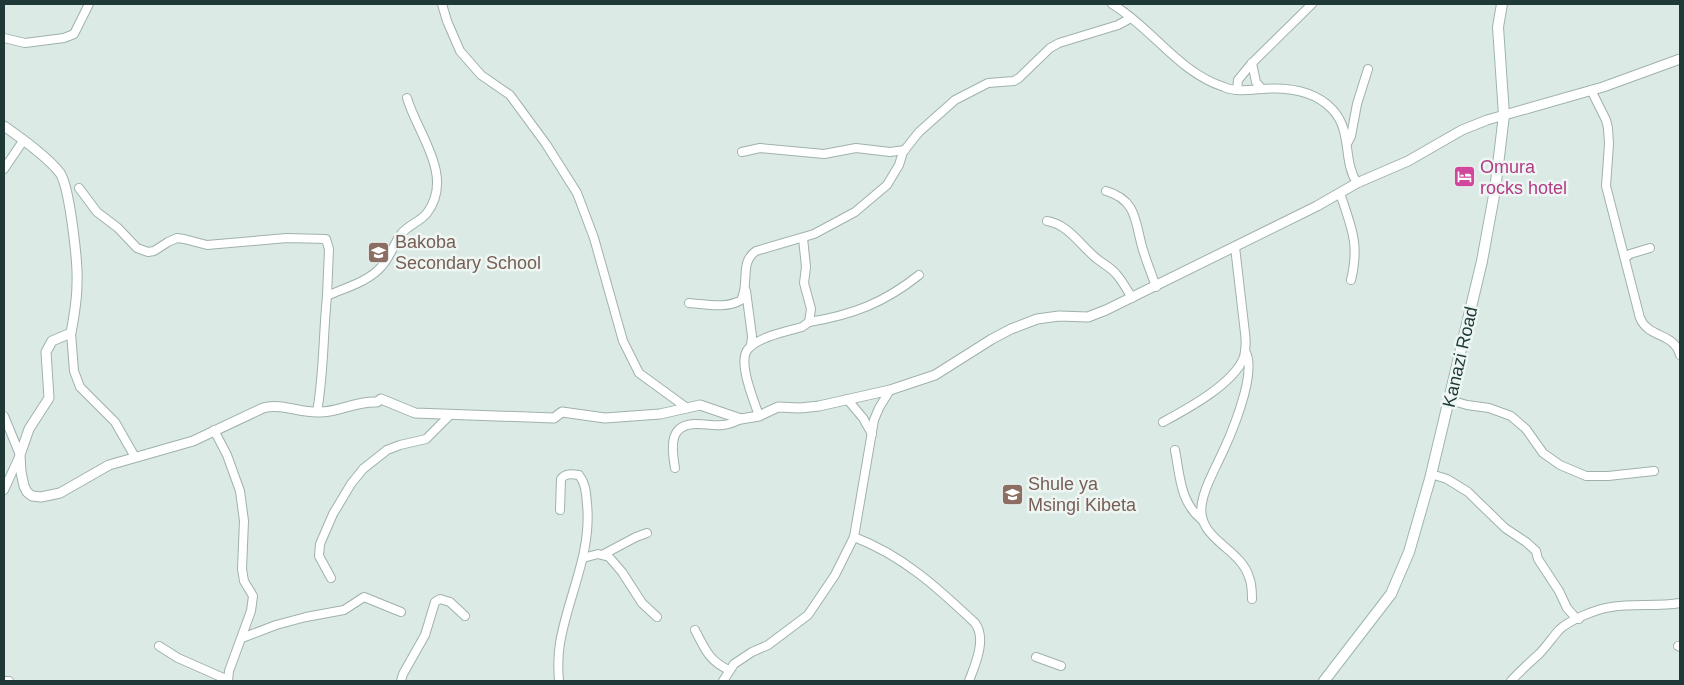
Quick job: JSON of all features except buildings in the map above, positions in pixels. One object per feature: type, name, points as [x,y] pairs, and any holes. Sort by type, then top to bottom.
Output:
[{"type":"main road","name":"Kanazi Road","points":[[1324,681],[1391,594],[1409,552],[1431,474],[1450,400],[1488,231],[1495,190],[1504,115],[1498,27],[1502,4]]},
{"type":"street","points":[[4,38],[25,43],[64,38],[74,34],[89,4]]},
{"type":"street","points":[[442,4],[460,50],[481,76],[510,95],[546,144],[576,193],[594,238],[623,341],[639,373],[688,408]]},
{"type":"street","points":[[1112,4],[1131,18],[1182,65],[1224,88],[1300,91],[1319,98],[1333,110],[1341,122],[1348,142],[1352,174],[1357,183]]},
{"type":"street","points":[[1237,90],[1238,80],[1252,63],[1312,4]]},
{"type":"street","points":[[751,346],[752,336],[746,284],[747,262],[752,254],[814,234],[855,212],[879,192],[892,178],[905,150],[919,132],[955,100],[988,83],[1014,81],[1031,69],[1050,48],[1059,43],[1118,25],[1131,18]]},
{"type":"street","points":[[675,468],[673,442],[676,432],[682,427],[696,424],[723,425],[759,416],[778,407],[809,408],[890,390],[935,375],[992,339],[1022,325],[1052,316],[1088,317],[1156,287],[1357,183],[1408,161],[1462,130],[1504,115],[1591,90],[1680,59]]},
{"type":"street","points":[[1252,63],[1256,82],[1262,89]]},
{"type":"street","points":[[1348,142],[1368,69]]},
{"type":"street","points":[[1591,90],[1608,128],[1609,144],[1605,183],[1643,325],[1649,331],[1673,342],[1680,355]]},
{"type":"street","points":[[327,296],[361,281],[381,268],[402,233],[406,228],[422,218],[434,201],[437,178],[436,169],[407,98]]},
{"type":"street","points":[[4,126],[46,158],[62,175],[68,199],[77,282],[71,333],[74,371],[80,387],[115,422],[135,457]]},
{"type":"street","points":[[4,169],[23,141]]},
{"type":"street","points":[[742,152],[760,148],[824,154],[856,148],[890,152],[905,150]]},
{"type":"street","points":[[79,188],[97,212],[118,228],[136,248],[148,252],[154,251],[168,242],[179,238],[207,245],[287,238],[326,239],[329,260],[324,322],[324,360],[317,412]]},
{"type":"street","points":[[1106,191],[1118,194],[1132,211],[1142,249],[1156,287]]},
{"type":"street","points":[[1340,193],[1351,225],[1355,245],[1351,280]]},
{"type":"street","points":[[1047,221],[1064,228],[1112,270],[1132,298]]},
{"type":"street","points":[[803,238],[806,266],[804,283],[811,309],[808,322]]},
{"type":"street","points":[[1163,422],[1194,406],[1230,376],[1239,365],[1245,351],[1245,333],[1235,246]]},
{"type":"street","points":[[1625,258],[1630,254],[1650,248]]},
{"type":"street","points":[[759,416],[744,365],[745,354],[751,346],[773,336],[802,327],[808,322],[836,318],[875,304],[898,291],[918,275]]},
{"type":"street","points":[[689,303],[734,304],[742,299],[746,284]]},
{"type":"street","points":[[4,490],[20,455],[29,429],[49,398],[46,352],[52,341],[71,333]]},
{"type":"street","points":[[1245,351],[1248,357],[1248,365],[1243,400],[1203,496],[1201,506],[1204,525],[1243,565],[1249,576],[1252,599]]},
{"type":"street","points":[[723,681],[734,664],[780,637],[813,610],[835,575],[854,537],[872,434],[879,408],[890,390]]},
{"type":"street","points":[[4,416],[20,455],[21,472],[27,492],[32,496],[41,498],[60,493],[109,465],[193,440],[271,406],[317,412],[335,410],[357,403],[377,402],[381,398],[415,413],[554,418],[562,412],[605,418],[660,414],[700,405],[741,419]]},
{"type":"street","points":[[847,399],[863,418],[872,434]]},
{"type":"street","points":[[1450,400],[1489,408],[1511,416],[1526,429],[1543,453],[1560,465],[1586,476],[1654,472]]},
{"type":"street","points":[[331,578],[319,556],[320,544],[332,514],[351,484],[363,469],[387,450],[400,445],[426,440],[450,415]]},
{"type":"street","points":[[160,646],[178,658],[228,681],[229,671],[242,638],[253,600],[251,592],[244,581],[242,569],[244,520],[236,475],[214,430]]},
{"type":"street","points":[[1175,450],[1183,492],[1193,513],[1202,520]]},
{"type":"street","points":[[559,681],[560,644],[587,543],[588,514],[585,486],[579,475],[568,474],[561,479],[560,510]]},
{"type":"street","points":[[1431,474],[1447,479],[1468,492],[1505,528],[1536,551],[1538,559],[1559,591],[1567,608],[1579,619]]},
{"type":"street","points":[[583,558],[595,554],[604,554],[647,533]]},
{"type":"street","points":[[854,537],[874,544],[908,564],[924,576],[975,623],[980,631],[980,640],[976,662],[969,681]]},
{"type":"street","points":[[604,554],[613,560],[642,603],[657,617]]},
{"type":"street","points":[[242,638],[298,619],[344,610],[364,597],[401,612]]},
{"type":"street","points":[[401,681],[425,634],[434,603],[440,599],[448,601],[465,616]]},
{"type":"street","points":[[1512,681],[1539,654],[1560,629],[1592,612],[1610,607],[1658,606],[1680,603]]},
{"type":"street","points":[[695,630],[712,660],[729,670]]},
{"type":"street","points":[[1036,657],[1062,666]]},
{"type":"street","points":[[4,681],[9,681]]},
{"type":"place","name":"Omura rocks hotel","points":[[1464,177]]},
{"type":"place","name":"Bakoba Secondary School","points":[[379,252]]},
{"type":"place","name":"Shule ya Msingi Kibeta","points":[[1012,494]]}]
